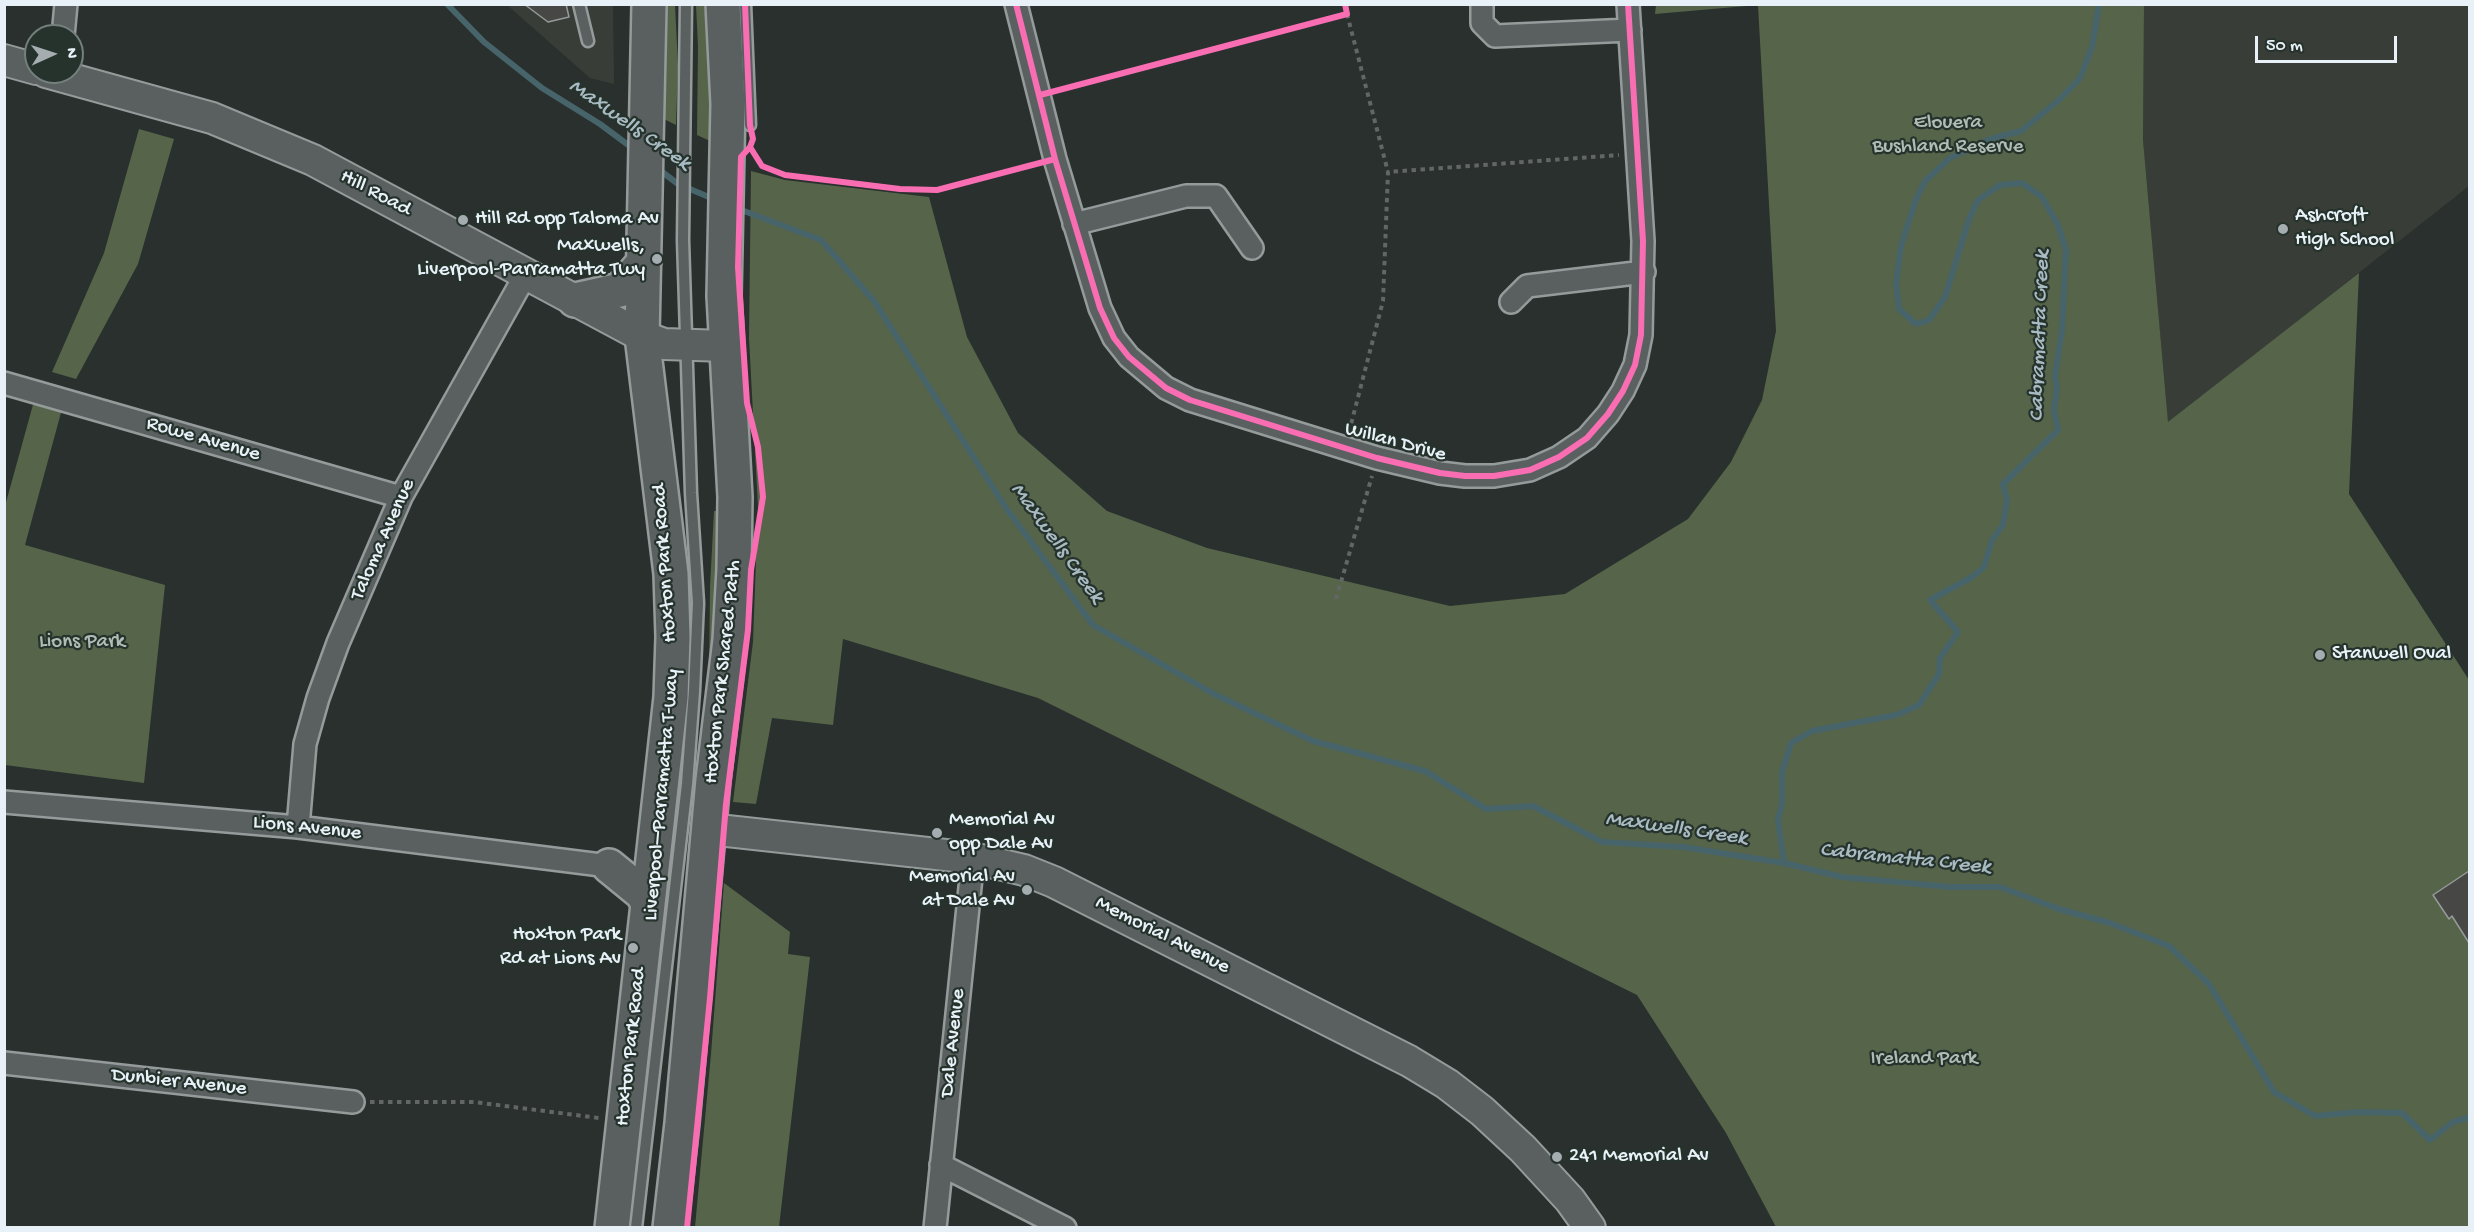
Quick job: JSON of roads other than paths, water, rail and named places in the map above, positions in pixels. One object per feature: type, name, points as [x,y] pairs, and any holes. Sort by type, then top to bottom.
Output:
[{"type":"main road","name":"Hoxton Park Road","points":[[649,4],[642,336],[667,538],[673,607],[671,697],[683,827],[670,1227]]},
{"type":"main road","name":"Hoxton Park Road","points":[[612,1227],[648,903],[683,827],[729,640],[734,570],[735,497],[726,346],[728,104],[723,4]]},
{"type":"main road","points":[[575,300],[620,290],[644,262]]},
{"type":"main road","points":[[609,866],[642,893],[648,903]]},
{"type":"street","points":[[64,24],[66,4]]},
{"type":"street","name":"Willan Drive","points":[[1016,4],[1074,224],[1100,308],[1114,338],[1147,374],[1166,388],[1190,400],[1377,458],[1440,473],[1475,476],[1494,476],[1530,470],[1559,457],[1587,438],[1608,414],[1623,391],[1635,365],[1641,335],[1644,272],[1639,154],[1628,4]]},
{"type":"street","points":[[1482,4],[1482,23],[1495,36],[1630,30]]},
{"type":"street","name":"Hill Road","points":[[4,60],[24,65]]},
{"type":"street","name":"Hill Road","points":[[84,82],[212,118],[313,160],[642,336],[664,344],[726,346]]},
{"type":"street","points":[[1074,224],[1185,196],[1216,196],[1252,248]]},
{"type":"street","points":[[1511,302],[1527,286],[1644,272]]},
{"type":"street","name":"Taloma Avenue","points":[[297,827],[305,744],[318,698],[338,643],[401,497],[526,274]]},
{"type":"street","name":"Rowe Avenue","points":[[4,383],[401,497]]},
{"type":"street","name":"Lions Avenue","points":[[4,802],[297,827],[609,866]]},
{"type":"street","name":"Memorial Avenue","points":[[683,827],[973,858],[1024,870],[1054,882],[1409,1060],[1447,1084],[1482,1111],[1547,1174],[1590,1227]]},
{"type":"street","name":"Dale Avenue","points":[[935,1227],[973,858]]},
{"type":"street","name":"Dunbier Avenue","points":[[4,1063],[353,1102]]},
{"type":"street","points":[[941,1165],[1065,1227]]},
{"type":"lane","points":[[579,4],[588,41]]},
{"type":"lane","name":"Liverpool–Parramatta T-way","points":[[636,1227],[683,827],[694,691],[698,603],[683,240],[686,4]]},
{"type":"lane","points":[[745,4],[750,125]]},
{"type":"waterway","name":"Maxwells Creek","points":[[447,4],[484,42],[542,88],[600,124],[635,150]]},
{"type":"waterway","name":"Cabramatta Creek","points":[[1784,863],[1778,820],[1782,804],[1782,772],[1791,743],[1812,731],[1896,715],[1919,705],[1939,674],[1940,658],[1958,632],[1930,600],[1972,577],[1984,567],[1992,540],[2003,525],[2007,500],[2003,484],[2058,430],[2054,410],[2057,388],[2055,376],[2062,330],[2066,250],[2058,225],[2042,197],[2022,183],[2000,185],[1978,200],[1969,219],[1945,297],[1929,320],[1916,324],[1899,309],[1896,283],[1901,246],[1916,199],[1925,181],[1950,158],[1990,139],[2021,131],[2060,99],[2080,78],[2092,47],[2099,4]]},
{"type":"waterway","name":"Maxwells Creek","points":[[657,168],[678,184],[716,200]]},
{"type":"waterway","name":"Maxwells Creek","points":[[736,208],[821,240],[874,301],[1006,508],[1093,625],[1214,694],[1313,741],[1425,771],[1486,809],[1533,806],[1602,842],[1683,847],[1784,863],[1842,877],[1951,887],[2000,887],[2059,909],[2110,923],[2169,946],[2209,984],[2274,1092],[2315,1116],[2359,1112],[2402,1113],[2430,1140],[2453,1122],[2470,1117]]},
{"type":"place","name":"Hill Rd opp Taloma Av","points":[[463,220]]},
{"type":"place","name":"Ashcroft High School","points":[[2283,229]]},
{"type":"place","name":"Maxwells, Liverpool-Parramatta Twy","points":[[657,259]]},
{"type":"place","name":"Stanwell Oval","points":[[2320,655]]},
{"type":"place","name":"Memorial Av opp Dale Av","points":[[937,833]]},
{"type":"place","name":"Memorial Av at Dale Av","points":[[1027,890]]},
{"type":"place","name":"Hoxton Park Rd at Lions Av","points":[[633,948]]},
{"type":"place","name":"241 Memorial Av","points":[[1557,1157]]},
{"type":"park label","name":"Elouera Bushland Reserve","points":[[1948,136]]},
{"type":"park label","name":"Lions Park","points":[[82,643]]},
{"type":"park label","name":"Ireland Park","points":[[1924,1060]]}]
